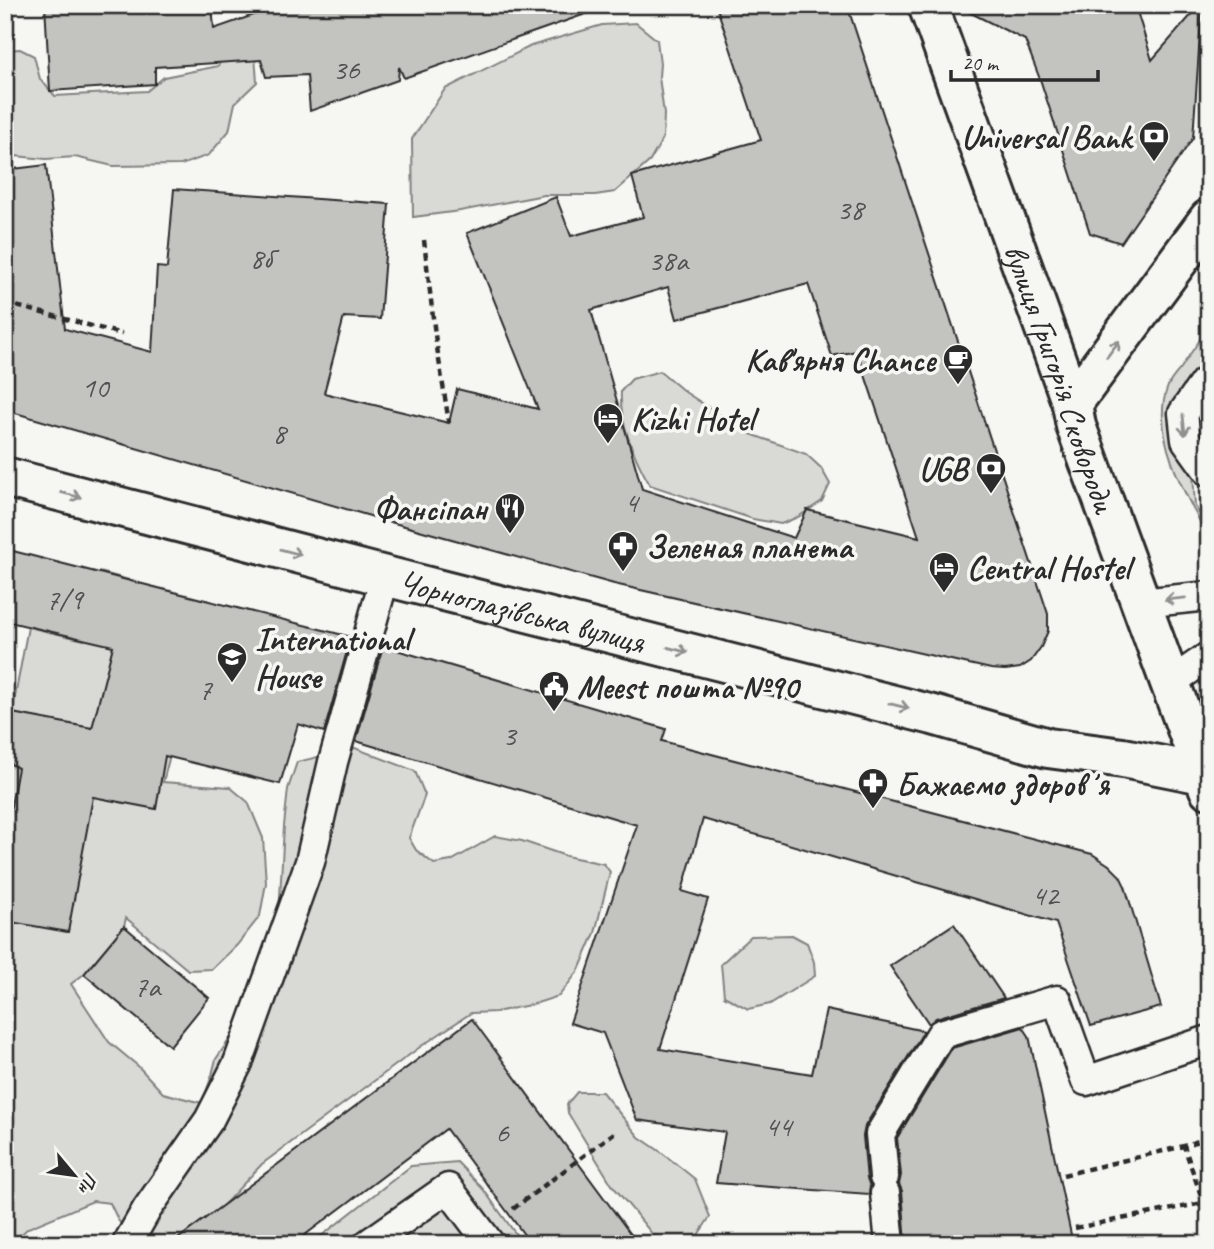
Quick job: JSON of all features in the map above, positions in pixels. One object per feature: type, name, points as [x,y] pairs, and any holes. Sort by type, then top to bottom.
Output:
[{"type":"street","name":"вулиця Григорія Сковороди","points":[[928,5],[1072,404],[1076,426],[1206,782]]},
{"type":"street","points":[[1072,404],[1209,219]]},
{"type":"street","name":"Чорноглазівська вулиця","points":[[5,477],[933,715],[1048,748],[1123,758],[1206,782]]},
{"type":"lane","points":[[1209,380],[1183,413],[1186,440],[1209,472]]},
{"type":"lane","points":[[127,1244],[146,1209],[209,1120],[239,1063],[310,862],[333,762],[385,576]]},
{"type":"lane","points":[[1141,603],[1209,596]]},
{"type":"lane","points":[[1170,682],[1209,656]]},
{"type":"lane","points":[[890,1244],[880,1134],[941,1034],[1057,1000],[1086,1081],[1209,1040]]},
{"type":"lane","points":[[369,1244],[448,1188],[485,1238]]},
{"type":"path","points":[[424,240],[449,423]]},
{"type":"path","points":[[5,303],[122,334]]},
{"type":"path","points":[[485,1238],[614,1133]]},
{"type":"path","points":[[1063,1175],[1184,1146],[1209,1137]]},
{"type":"path","points":[[1184,1146],[1209,1219]]},
{"type":"path","points":[[1075,1228],[1203,1203]]},
{"type":"shaded area","points":[[636,23],[657,40],[664,114],[663,138],[650,161],[615,192],[595,195],[544,195],[413,217],[412,139],[445,89],[531,46],[602,25]]},
{"type":"shaded area","points":[[227,48],[255,55],[257,82],[235,103],[229,131],[209,155],[181,165],[113,166],[75,157],[46,159],[5,155],[5,50],[20,49],[34,56],[40,79],[55,96],[147,91],[164,77],[218,66]]},
{"type":"shaded area","points":[[1209,327],[1209,368],[1174,433],[1193,474],[1195,506],[1209,529],[1209,538],[1190,504],[1173,464],[1163,424],[1163,404],[1172,379]]},
{"type":"shaded area","points":[[660,371],[685,392],[748,433],[806,454],[821,468],[830,484],[822,501],[798,517],[781,524],[753,519],[650,485],[629,440],[622,415],[621,391],[632,379]]},
{"type":"shaded area","points":[[100,572],[129,580],[109,663],[179,720],[163,782],[230,787],[248,802],[263,838],[266,883],[260,916],[237,945],[212,969],[188,970],[126,918],[124,926],[84,974],[71,984],[109,1042],[138,1066],[163,1093],[202,1103],[216,1059],[240,1024],[279,915],[288,789],[297,762],[355,748],[415,771],[425,795],[409,838],[416,850],[434,864],[451,861],[495,836],[604,864],[610,872],[595,933],[579,970],[559,996],[496,1012],[471,1013],[420,1047],[262,1164],[187,1244],[136,1244],[118,1220],[110,1203],[93,1201],[28,1228],[11,1244],[5,1244],[5,712],[12,713],[28,627],[84,640]]},
{"type":"shaded area","points":[[792,935],[807,943],[814,962],[815,976],[770,1004],[748,1009],[724,996],[721,964],[751,936]]},
{"type":"shaded area","points":[[577,1092],[602,1092],[639,1137],[695,1179],[710,1217],[692,1244],[676,1244],[653,1235],[612,1185],[568,1113],[567,1104]]},
{"type":"shaded area","points":[[457,1162],[483,1189],[523,1244],[311,1244],[411,1166]]},
{"type":"building","points":[[45,5],[212,5],[214,29],[282,5],[593,5],[594,11],[404,78],[399,67],[398,80],[310,111],[307,75],[266,77],[261,60],[155,67],[155,84],[50,91]]},
{"type":"building","points":[[716,5],[847,5],[1048,614],[1048,631],[1041,647],[1031,661],[1020,668],[991,669],[614,584],[5,410],[5,170],[46,165],[65,329],[152,352],[157,267],[167,268],[174,189],[389,204],[380,319],[344,317],[324,393],[449,423],[457,389],[538,409],[467,233],[556,197],[571,236],[643,217],[632,176],[761,140]],"holes":[[[808,284],[832,356],[857,351],[919,537],[807,510],[794,538],[642,489],[591,310],[668,287],[677,319]]]},
{"type":"building","points":[[955,5],[1135,5],[1152,60],[1202,5],[1193,138],[1121,243],[1090,233],[1025,40]]},
{"type":"building","points":[[5,549],[351,637],[324,732],[298,724],[280,784],[165,756],[156,809],[93,797],[68,932],[5,921],[5,839],[18,768],[5,761],[5,746],[12,713],[92,728],[113,646],[5,621]]},
{"type":"building","points":[[383,646],[666,729],[662,741],[1092,854],[1109,865],[1125,886],[1161,1007],[1091,1026],[1056,923],[703,819],[682,891],[708,899],[660,1049],[812,1074],[826,1010],[924,1031],[865,1126],[863,1136],[869,1194],[716,1183],[725,1132],[637,1120],[603,1033],[570,1023],[637,825],[356,741]]},
{"type":"building","points":[[954,924],[1004,998],[936,1018],[929,1024],[890,966]]},
{"type":"building","points":[[124,926],[209,998],[170,1046],[84,974]]},
{"type":"building","points":[[472,1019],[638,1244],[531,1244],[446,1129],[293,1244],[171,1244]]},
{"type":"building","points":[[1023,1027],[1029,1036],[1073,1244],[906,1244],[897,1138],[952,1048]]},
{"type":"place","name":"Universal Bank","points":[[1154,163]]},
{"type":"place","name":"Кав'ярня Chance","points":[[958,386]]},
{"type":"place","name":"Kizhi Hotel","points":[[608,445]]},
{"type":"place","name":"UGB","points":[[991,495]]},
{"type":"place","name":"Фансіпан","points":[[510,535]]},
{"type":"place","name":"Зеленая планета","points":[[623,573]]},
{"type":"place","name":"Central Hostel","points":[[944,594]]},
{"type":"place","name":"International House","points":[[232,684]]},
{"type":"place","name":"Meest пошта №90","points":[[554,713]]},
{"type":"place","name":"Бажаємо здоровʼя","points":[[873,810]]}]
